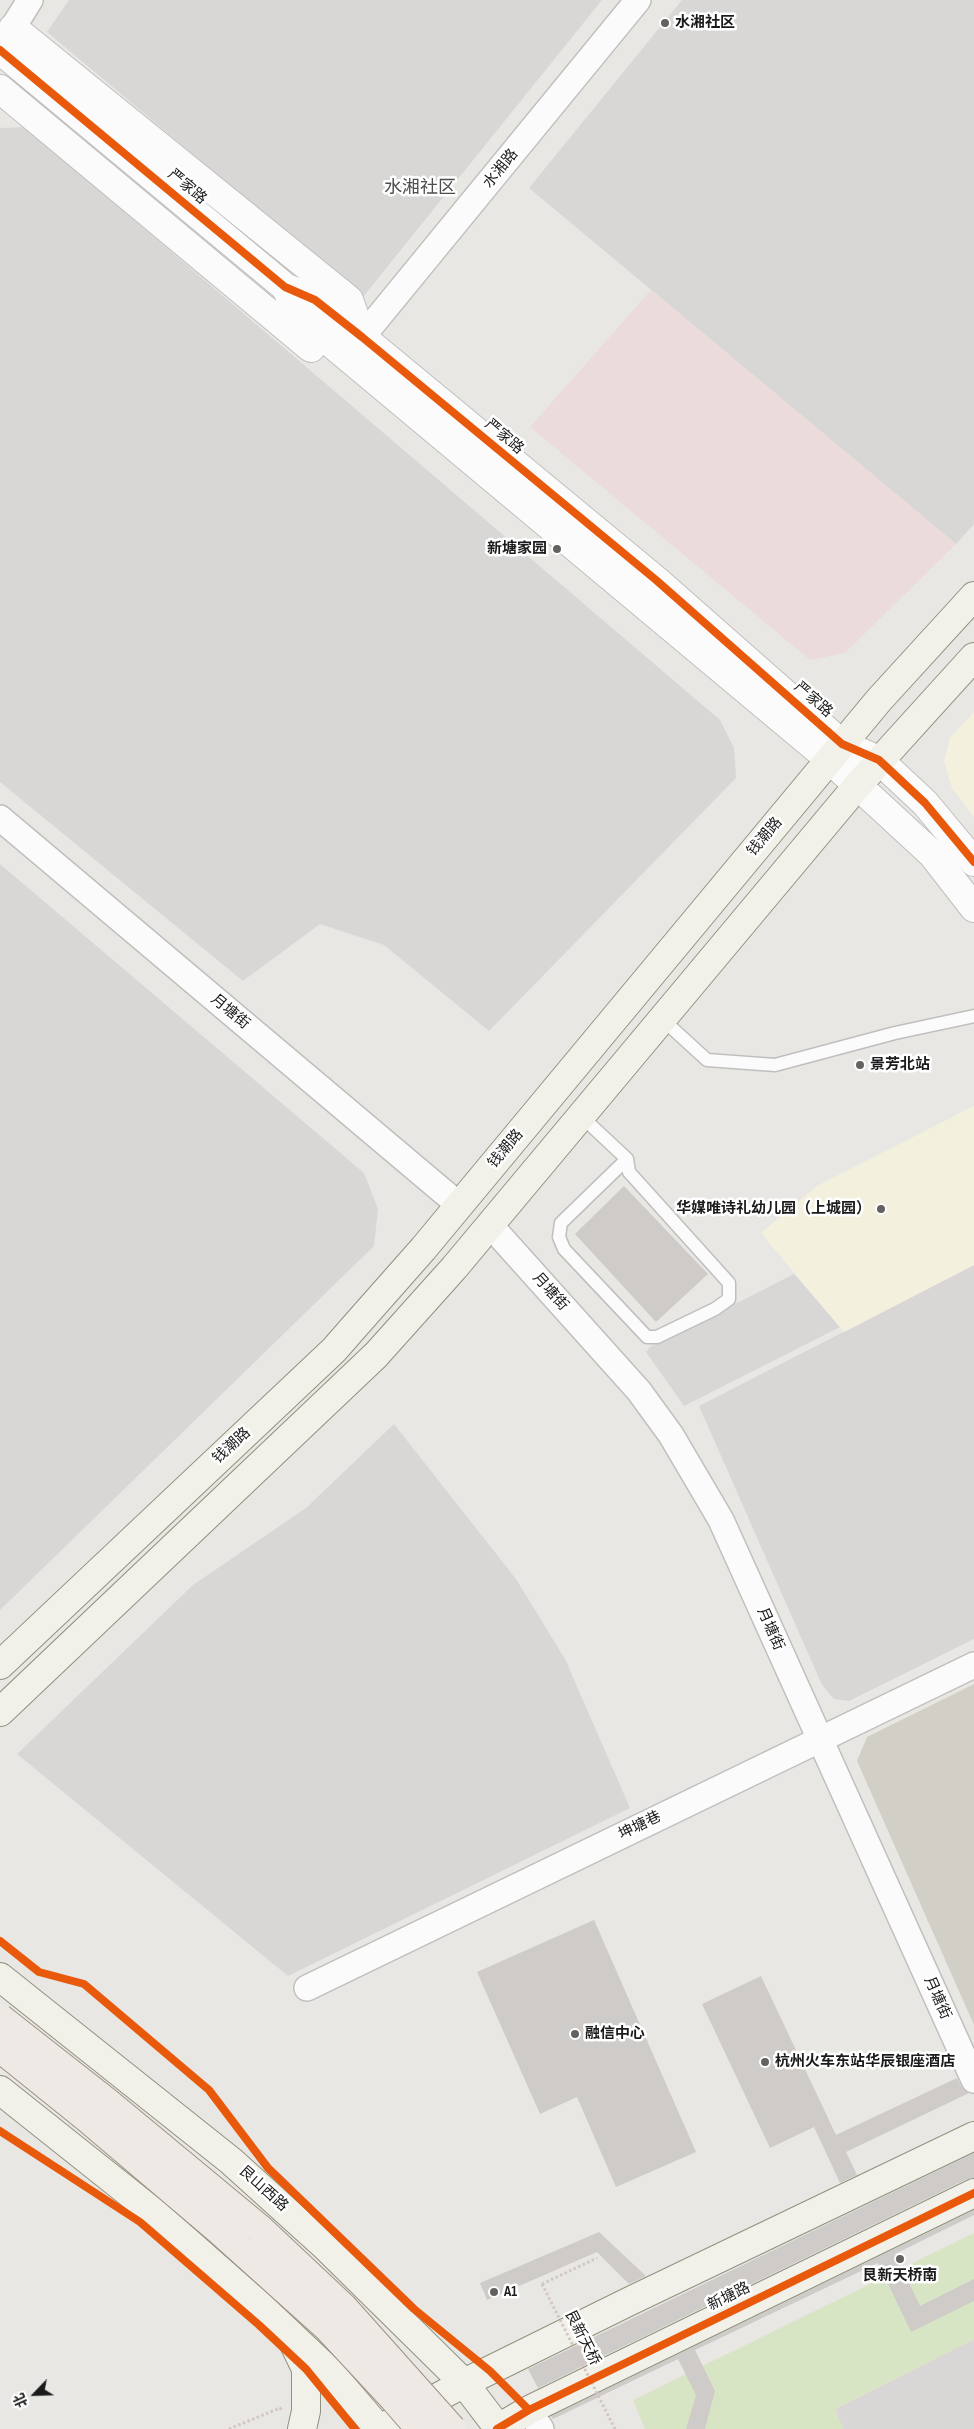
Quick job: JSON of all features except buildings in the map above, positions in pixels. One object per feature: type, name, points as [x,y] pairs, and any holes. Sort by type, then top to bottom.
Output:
[{"type":"main road","name":"钱潮路","points":[[0,1665],[334,1350],[459,1205],[836,752],[974,596]]},
{"type":"main road","points":[[0,1712],[376,1356],[490,1225],[879,760],[974,657]]},
{"type":"main road","name":"艮山西路","points":[[0,1977],[231,2160],[324,2245],[464,2383],[498,2429]]},
{"type":"main road","points":[[0,2018],[106,2102],[258,2228],[344,2308],[452,2429]]},
{"type":"main road","points":[[0,2048],[211,2224],[327,2327],[420,2429]]},
{"type":"main road","points":[[0,2090],[157,2215],[330,2372],[380,2429],[464,2383],[974,2136]]},
{"type":"main road","name":"新塘路","points":[[498,2429],[535,2419],[974,2193]]},
{"type":"main road","points":[[289,2334],[306,2369],[306,2411],[302,2429]]},
{"type":"street","points":[[4,42],[30,0]]},
{"type":"street","name":"水湘路","points":[[362,337],[638,0]]},
{"type":"street","name":"严家路","points":[[4,42],[285,287],[315,300],[362,337],[656,580],[836,752],[857,786],[932,854],[974,908]]},
{"type":"street","name":"严家路","points":[[4,42],[349,300],[362,337]]},
{"type":"street","name":"严家路","points":[[0,89],[343,374],[379,383]]},
{"type":"street","name":"严家路","points":[[285,287],[302,319],[836,752],[879,760],[925,803],[958,840],[974,862]]},
{"type":"street","name":"月塘街","points":[[0,818],[459,1205]]},
{"type":"street","name":"月塘街","points":[[490,1225],[639,1391],[671,1435],[721,1520],[974,2080]]},
{"type":"street","name":"坤塘巷","points":[[307,1988],[974,1665]]},
{"type":"lane","points":[[662,1019],[707,1060],[774,1065],[895,1033],[974,1016]]},
{"type":"lane","points":[[581,1116],[627,1159],[629,1172],[729,1283],[729,1299],[716,1309],[657,1337],[647,1337],[564,1249],[559,1237],[561,1223],[627,1159]]},
{"type":"path","points":[[229,2429],[280,2408]]},
{"type":"shaded area","points":[[69,0],[602,0],[363,297],[47,32]]},
{"type":"shaded area","points":[[682,0],[974,0],[974,524],[956,544],[529,188]]},
{"type":"shaded area","points":[[25,127],[720,720],[734,748],[736,778],[489,1031],[384,945],[320,924],[243,981],[0,782],[0,128]]},
{"type":"shaded area","points":[[651,290],[956,544],[845,653],[810,660],[530,427]]},
{"type":"shaded area","points":[[974,712],[974,817],[952,788],[944,761],[950,738]]},
{"type":"shaded area","points":[[0,864],[364,1173],[378,1209],[374,1246],[0,1610]]},
{"type":"shaded area","name":"华媒唯诗礼幼儿园（上城园）","points":[[974,1106],[974,1265],[844,1332],[761,1233],[817,1186]]},
{"type":"shaded area","points":[[974,1265],[974,1639],[849,1701],[834,1699],[822,1685],[699,1406]]},
{"type":"shaded area","points":[[794,1274],[840,1327],[684,1406],[646,1352],[650,1347]]},
{"type":"shaded area","points":[[394,1424],[516,1579],[565,1659],[630,1808],[288,1976],[17,1754],[193,1585],[306,1508]]},
{"type":"shaded area","points":[[974,1684],[974,2025],[857,1761],[867,1737]]},
{"type":"shaded area","points":[[974,2339],[974,2429],[843,2429],[835,2409]]},
{"type":"green space","points":[[974,2233],[974,2339],[835,2409],[843,2429],[645,2429],[633,2400]]},
{"type":"cycle path","points":[[0,50],[285,287],[315,300],[362,337],[656,580],[842,744],[879,760],[925,803],[974,862]]},
{"type":"cycle path","points":[[0,1941],[39,1972],[84,1984],[209,2090],[268,2168],[414,2309],[490,2371],[529,2410]]},
{"type":"cycle path","points":[[0,2131],[140,2222],[259,2325],[306,2369],[355,2429]]},
{"type":"cycle path","points":[[497,2429],[529,2410],[974,2193]]},
{"type":"place","name":"水湘社区","points":[[665,23]]},
{"type":"place","name":"新塘家园","points":[[557,549]]},
{"type":"place","name":"景芳北站","points":[[860,1065]]},
{"type":"place","name":"华媒唯诗礼幼儿园（上城园）","points":[[881,1209]]},
{"type":"place","name":"融信中心","points":[[575,2034]]},
{"type":"place","name":"杭州火车东站华辰银座酒店","points":[[765,2062]]},
{"type":"place","name":"艮新天桥南","points":[[900,2259]]},
{"type":"place","name":"A1","points":[[494,2292]]},
{"type":"district","name":"水湘社区","points":[[420,188]]}]
